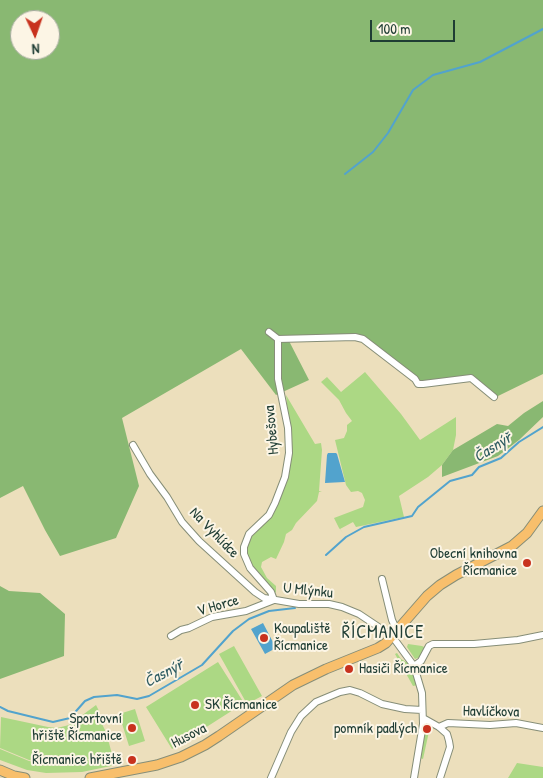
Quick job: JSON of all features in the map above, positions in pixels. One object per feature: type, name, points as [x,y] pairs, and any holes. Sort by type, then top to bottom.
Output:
[{"type":"main road","name":"Husova","points":[[90,778],[157,765],[187,754],[219,736],[293,685],[378,648],[395,634],[427,596],[440,585],[512,546],[527,533],[543,510]]},
{"type":"main road","points":[[0,770],[25,778]]},
{"type":"street","points":[[269,332],[278,339],[356,337],[363,339],[418,384],[471,378],[494,397]]},
{"type":"street","name":"Hybešova","points":[[274,600],[271,592],[250,568],[244,554],[244,547],[249,534],[269,515],[275,503],[285,477],[289,453],[288,428],[278,379],[278,339]]},
{"type":"street","name":"Na Vyhlídce","points":[[133,445],[182,522],[199,541],[255,592],[264,598],[274,600]]},
{"type":"street","points":[[382,580],[395,634],[414,666],[422,693],[423,724],[414,778]]},
{"type":"street","name":"U Mlýnku","points":[[274,600],[299,604],[329,604],[342,607],[360,614],[395,634]]},
{"type":"street","name":"V Horce","points":[[171,636],[212,617],[246,611],[274,600]]},
{"type":"street","points":[[414,666],[422,661],[429,646],[433,644],[474,644],[518,640],[543,635]]},
{"type":"street","points":[[272,778],[291,732],[301,716],[316,702],[350,690],[382,704],[405,709],[422,710]]},
{"type":"street","points":[[423,718],[439,727]]},
{"type":"street","name":"Havlíčkova","points":[[440,778],[450,747],[450,741],[447,734],[439,727],[448,723],[490,725],[516,723],[543,728]]},
{"type":"green space","points":[[0,0],[543,0],[543,374],[496,397],[473,376],[421,381],[361,335],[289,336],[288,339],[309,380],[276,395],[241,349],[122,418],[139,486],[116,538],[60,556],[23,486],[0,498]]},
{"type":"green space","points":[[365,372],[401,414],[420,440],[456,417],[456,435],[453,450],[442,465],[428,477],[399,496],[404,517],[356,527],[353,522],[340,529],[343,533],[339,528],[334,518],[363,507],[365,500],[362,493],[358,491],[351,492],[346,485],[335,440],[344,438],[347,425],[352,421],[339,400],[321,382],[327,377],[341,392]]},
{"type":"green space","points":[[286,395],[315,444],[321,443],[319,491],[322,492],[319,492],[317,501],[296,523],[292,530],[286,534],[276,559],[271,557],[262,562],[261,567],[267,578],[276,586],[276,593],[253,566],[247,555],[248,544],[253,534],[274,512],[287,480],[290,432]]},
{"type":"green space","points":[[543,401],[543,417],[519,440],[498,456],[442,477],[442,465],[453,450],[497,424],[508,426]]},
{"type":"green space","points":[[0,586],[9,591],[40,593],[65,614],[64,656],[0,679]]},
{"type":"green space","points":[[408,644],[424,647],[423,654],[415,659],[407,647]]},
{"type":"green space","name":"SK Řícmanice","points":[[234,646],[262,696],[247,704],[219,654]]},
{"type":"green space","points":[[397,653],[401,659],[408,663],[418,685],[413,686],[395,654]]},
{"type":"green space","name":"SK Řícmanice","points":[[218,662],[244,703],[172,749],[146,707]]},
{"type":"green space","points":[[96,705],[112,754],[77,762],[112,756],[113,763],[111,766],[82,772],[46,773],[27,770],[0,760],[0,749],[29,761],[54,764],[66,763],[29,760],[0,748],[1,717],[57,728],[69,725]]},
{"type":"green space","name":"Sportovní hřiště Řícmanice","points":[[135,709],[145,741],[129,746],[119,714]]},
{"type":"green space","points":[[430,727],[423,759],[420,758],[424,728]]},
{"type":"green space","points":[[517,763],[543,767],[543,778],[508,778]]},
{"type":"water","points":[[328,453],[337,454],[345,482],[325,483]]},
{"type":"water","name":"Koupaliště Řícmanice","points":[[263,623],[276,648],[265,654],[251,629]]},
{"type":"waterway","points":[[345,174],[373,152],[388,133],[413,90],[433,75],[480,62],[543,29]]},
{"type":"waterway","name":"Časnýř","points":[[326,555],[346,537],[364,527],[412,516],[418,507],[450,481],[472,475],[479,467],[501,458],[519,442],[543,427]]},
{"type":"waterway","name":"Časnýř","points":[[0,707],[8,711],[53,722],[70,718],[85,701],[94,697],[117,695],[137,699],[149,696],[202,665],[233,631],[249,619],[269,611],[295,608]]},
{"type":"place","name":"Obecní knihovna Řícmanice","points":[[527,563]]},
{"type":"place","name":"Koupaliště Řícmanice","points":[[264,638]]},
{"type":"place","name":"Hasiči Řícmanice","points":[[349,669]]},
{"type":"place","name":"SK Řícmanice","points":[[195,705]]},
{"type":"place","name":"Sportovní hřiště Řícmanice","points":[[132,728]]},
{"type":"place","name":"pomník padlých","points":[[427,729]]},
{"type":"place","name":"Řícmanice hřiště","points":[[132,760]]},
{"type":"district","name":"ŘÍCMANICE","points":[[383,633]]}]
